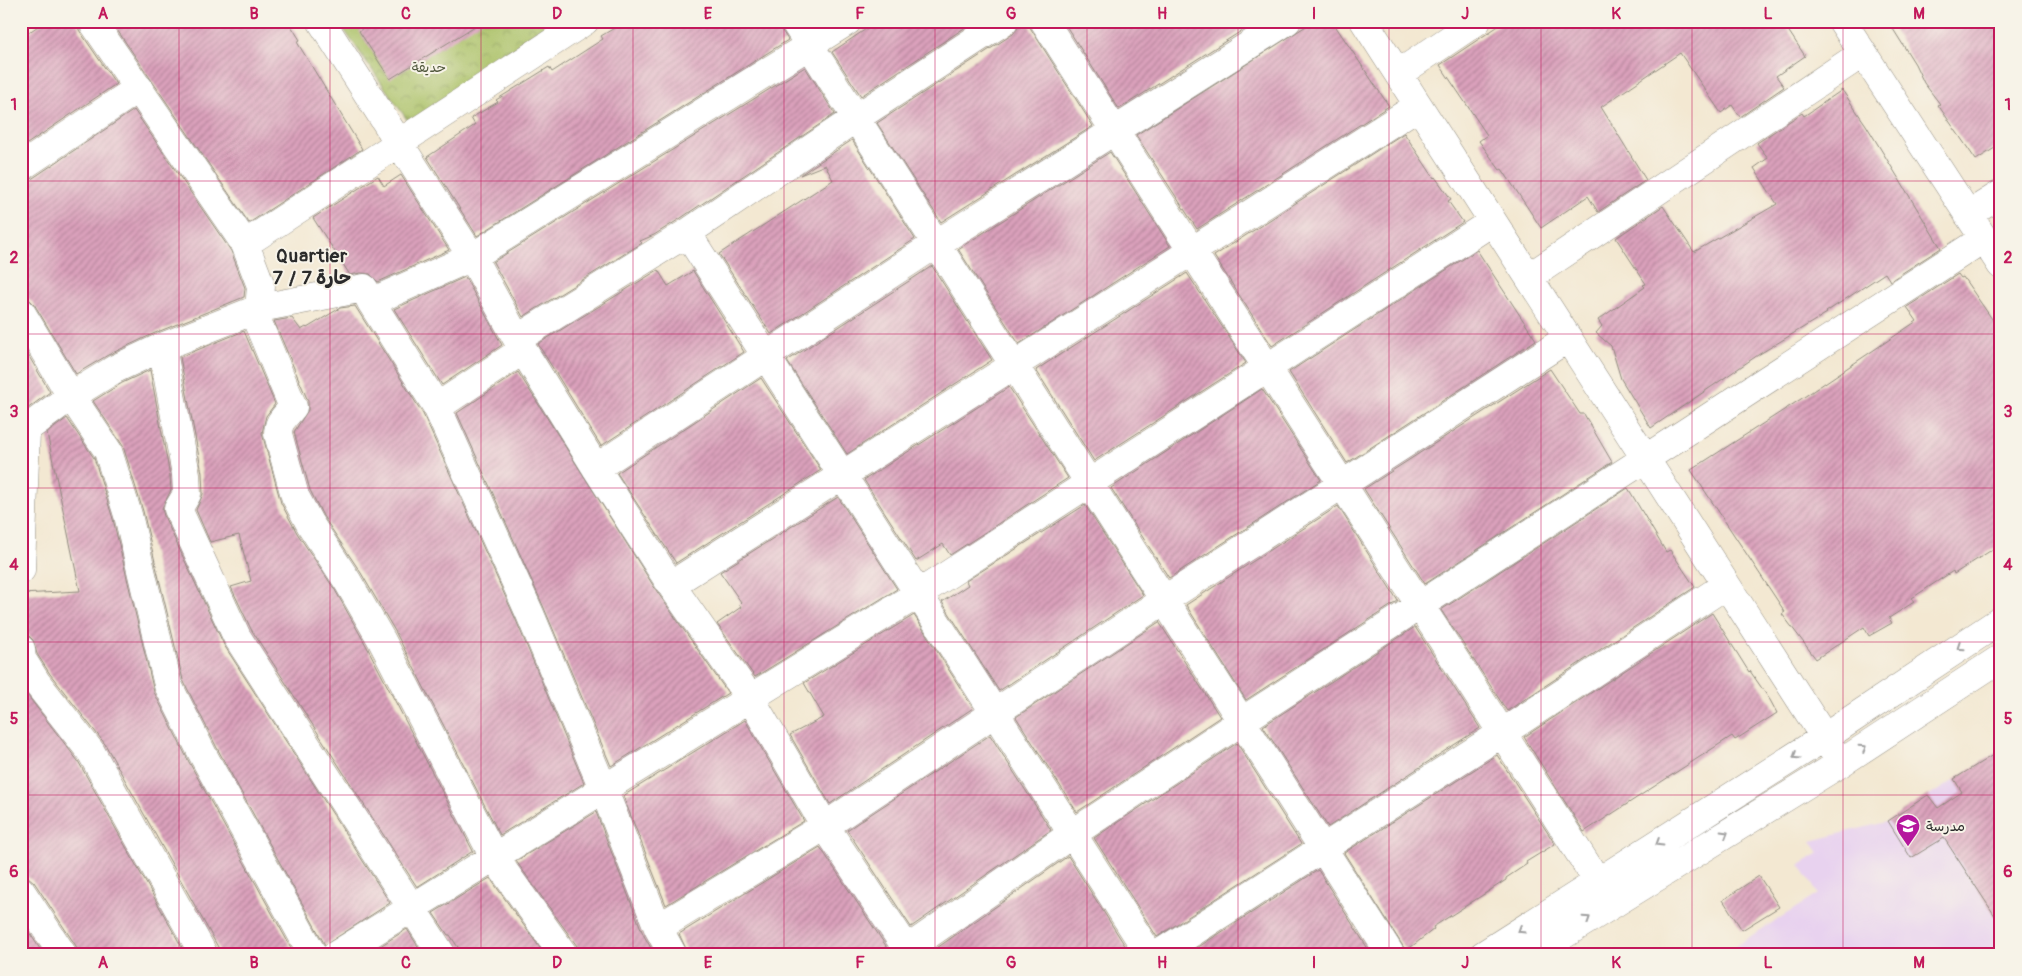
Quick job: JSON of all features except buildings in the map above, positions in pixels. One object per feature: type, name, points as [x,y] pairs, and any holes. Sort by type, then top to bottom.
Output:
[{"type":"street","points":[[92,21],[245,244],[261,286],[258,323],[293,408],[281,420],[278,426],[278,434],[295,496],[381,640],[494,857],[564,955]]},
{"type":"street","points":[[321,21],[472,257],[520,345],[596,468],[671,585],[751,699],[825,826],[906,953],[1072,834],[1984,239]]},
{"type":"street","points":[[245,244],[585,21]]},
{"type":"street","points":[[794,21],[1391,955]]},
{"type":"street","points":[[371,302],[472,257],[848,21]]},
{"type":"street","points":[[437,407],[520,345],[856,118],[1004,21]]},
{"type":"street","points":[[1044,21],[1606,892]]},
{"type":"street","points":[[596,468],[936,244],[1287,21]]},
{"type":"street","points":[[1364,21],[1841,763]]},
{"type":"street","points":[[1398,74],[1477,21]]},
{"type":"street","points":[[1842,21],[2001,265]]},
{"type":"street","points":[[1528,278],[1863,53]]},
{"type":"street","points":[[21,167],[139,88]]},
{"type":"street","points":[[671,585],[1418,106]]},
{"type":"street","points":[[1968,215],[2001,194]]},
{"type":"street","points":[[336,955],[918,594],[1088,482],[1492,222]]},
{"type":"street","points":[[687,233],[1150,955]]},
{"type":"street","points":[[21,570],[24,432],[71,396],[115,369],[162,347],[260,308],[364,288],[437,407],[530,614],[603,788],[658,928],[673,955]]},
{"type":"street","points":[[21,312],[71,396],[108,451],[128,515],[168,685],[203,755],[314,955]]},
{"type":"street","points":[[658,928],[825,826],[1164,600],[1568,338]]},
{"type":"street","points":[[162,347],[186,474],[187,494],[178,509],[237,637],[442,955]]},
{"type":"street","points":[[1157,955],[1322,847],[1502,733],[1726,585]]},
{"type":"street","points":[[1531,955],[1606,892],[1825,737],[2001,620]]},
{"type":"street","points":[[21,648],[22,659],[37,683],[91,752],[204,955]]},
{"type":"street","points":[[1483,955],[1606,892],[1841,763],[2001,658]]},
{"type":"street","points":[[22,894],[63,955]]},
{"type":"shaded area","name":"مدرسة","points":[[2001,750],[2001,955],[1721,955],[1818,894],[1800,865],[1819,853],[1811,841],[1890,821]]},
{"type":"green space","name":"حديقة","points":[[338,21],[574,21],[415,131]]},
{"type":"place","name":"مدرسة","points":[[1908,847]]},
{"type":"district","name":"Quartier 7 / حارة 7","points":[[312,267]]}]
